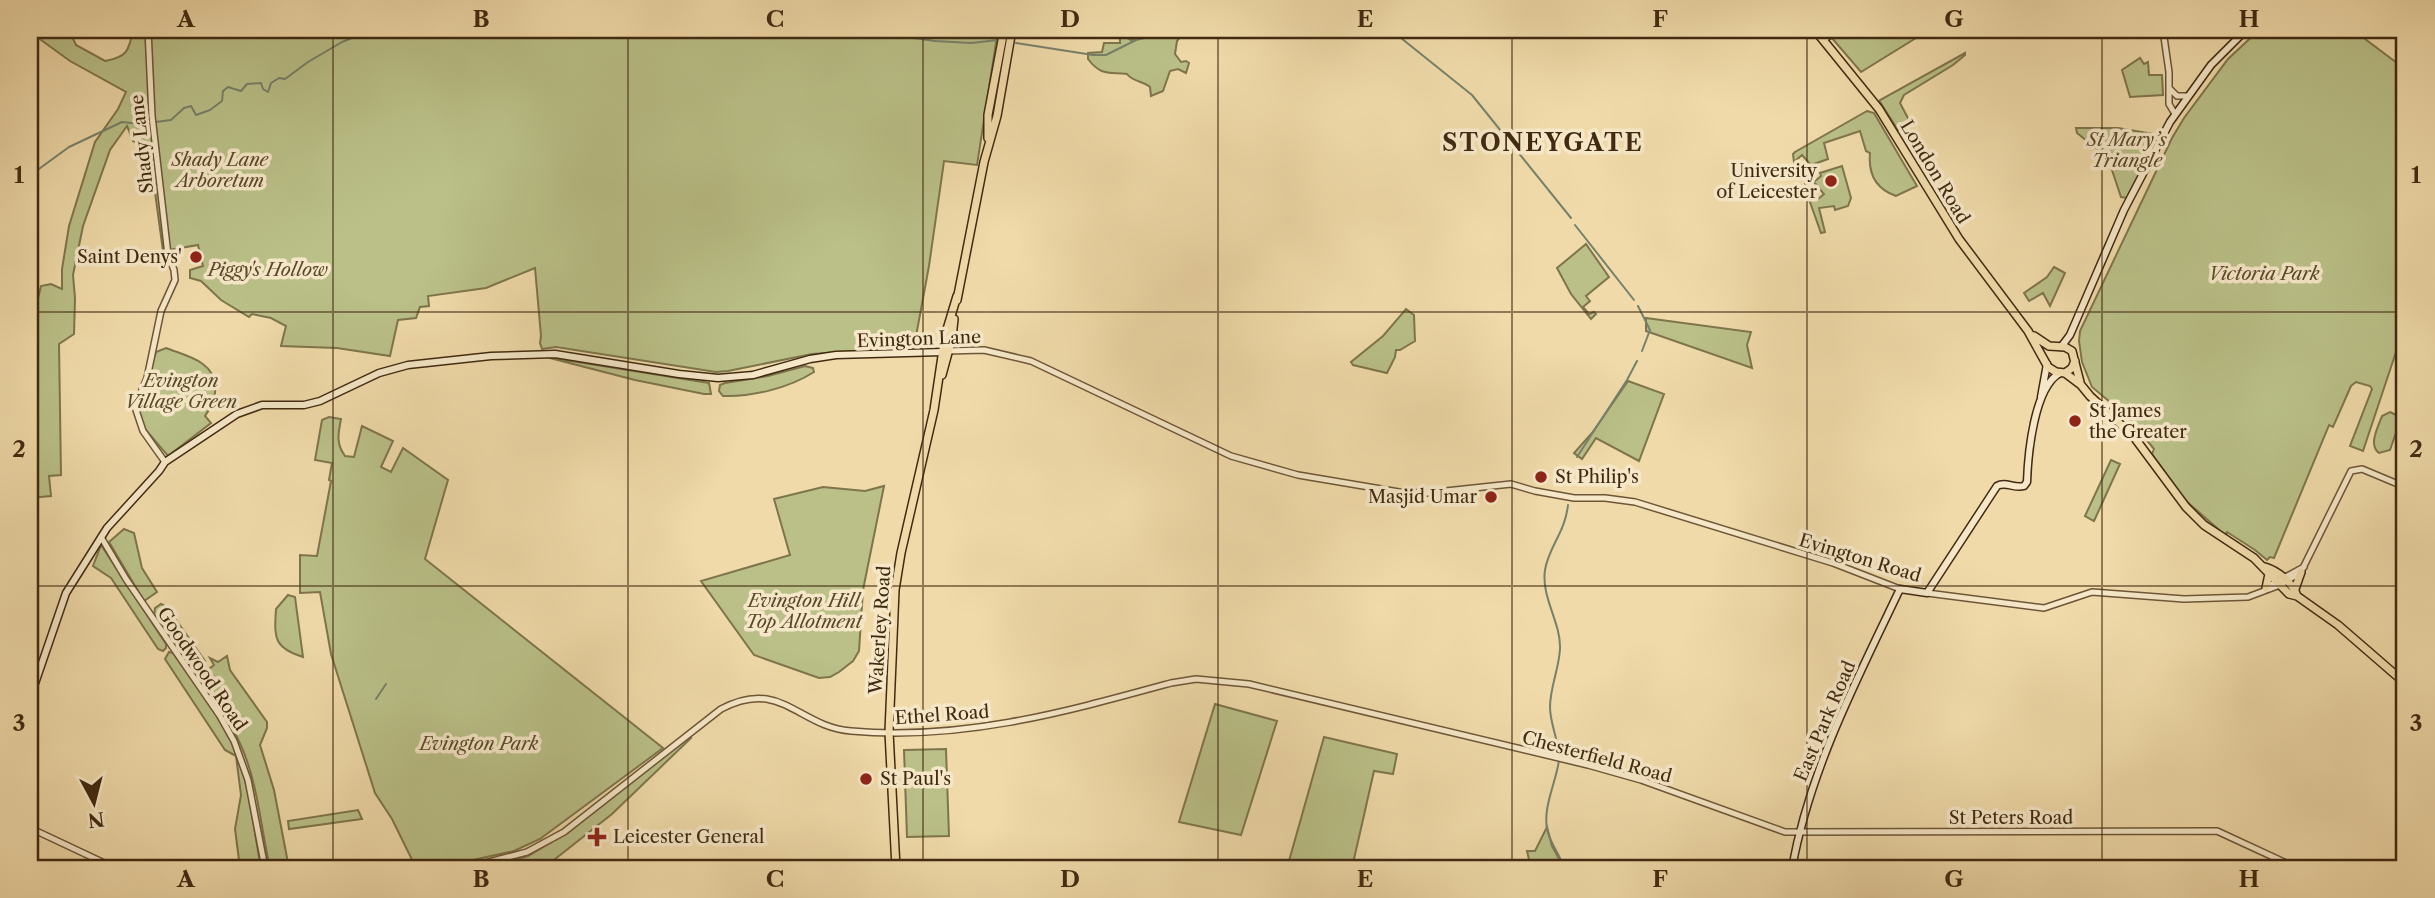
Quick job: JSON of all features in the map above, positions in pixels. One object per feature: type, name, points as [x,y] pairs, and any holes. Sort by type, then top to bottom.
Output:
[{"type":"main road","points":[[987,149],[988,115],[1004,30]]},
{"type":"main road","points":[[987,149],[997,116],[1012,30]]},
{"type":"main road","name":"London Road","points":[[1815,30],[1879,109],[1958,240],[2028,331],[2051,369],[2063,373],[2081,385],[2134,437],[2194,516],[2204,525],[2254,558],[2282,581],[2289,594],[2296,592],[2405,682]]},
{"type":"main road","points":[[1927,593],[2000,484],[2017,488],[2027,482],[2030,445],[2049,354],[2070,335],[2124,210],[2179,107],[2211,65],[2246,30]]},
{"type":"main road","name":"Wakerley Road","points":[[896,868],[889,732],[895,590],[987,149]]},
{"type":"main road","name":"London Road","points":[[2028,331],[2044,344],[2069,349],[2081,385]]},
{"type":"main road","points":[[2041,402],[2049,382],[2072,368],[2074,358],[2070,335]]},
{"type":"main road","name":"Evington Lane","points":[[30,698],[66,593],[101,537],[165,462],[223,421],[245,410],[262,405],[312,403],[394,368],[483,356],[555,354],[718,378],[753,375],[810,359],[836,355],[945,351]]},
{"type":"main road","points":[[2296,592],[2302,569]]},
{"type":"main road","points":[[2265,589],[2267,571]]},
{"type":"main road","name":"Evington Road","points":[[1900,589],[1927,593]]},
{"type":"main road","name":"East Park Road","points":[[1792,868],[1798,832],[1819,769],[1853,688],[1900,589]]},
{"type":"street","name":"Shady Lane","points":[[148,30],[153,128],[167,255],[174,270],[175,281],[161,311],[148,378],[135,407],[143,431],[165,462]]},
{"type":"street","points":[[1823,40],[1839,30]]},
{"type":"street","points":[[2163,30],[2169,104],[2175,114]]},
{"type":"street","points":[[2170,92],[2177,96],[2188,96]]},
{"type":"street","points":[[2170,92],[2179,107]]},
{"type":"street","name":"Evington Lane","points":[[945,351],[984,350],[1031,361],[1231,456],[1298,475],[1399,492],[1427,493],[1496,484],[1511,484],[1535,491]]},
{"type":"street","points":[[2302,569],[2348,474],[2354,469],[2362,469],[2405,486]]},
{"type":"street","name":"Evington Road","points":[[1535,491],[1574,498],[1635,502],[1833,563],[1900,589]]},
{"type":"street","name":"Goodwood Road","points":[[101,537],[125,579],[220,716],[234,741],[248,780],[265,868]]},
{"type":"street","name":"Evington Road","points":[[1927,593],[2044,608],[2092,592],[2215,599],[2244,598],[2302,569]]},
{"type":"street","name":"Ethel Road","points":[[466,868],[515,857],[551,840],[710,718],[736,702],[755,698],[790,705],[832,728],[889,732],[962,731],[1010,723],[1171,682],[1196,679],[1250,684],[1466,736]]},
{"type":"street","name":"Chesterfield Road","points":[[1466,736],[1641,780],[1784,832],[1798,832]]},
{"type":"street","points":[[30,828],[115,868]]},
{"type":"street","name":"St Peters Road","points":[[1798,832],[2223,832],[2297,868]]},
{"type":"green space","points":[[30,30],[69,30],[76,45],[105,61],[126,52],[133,30],[998,30],[977,165],[944,161],[914,347],[812,354],[728,371],[716,372],[556,347],[542,349],[535,268],[486,288],[428,296],[429,306],[420,307],[416,318],[398,320],[390,356],[337,348],[281,346],[286,326],[271,318],[252,314],[249,317],[221,300],[201,281],[190,278],[190,270],[203,266],[198,245],[163,251],[149,148],[133,141],[127,126],[110,150],[83,226],[73,275],[74,334],[59,344],[61,475],[49,476],[51,496],[30,498],[30,332],[41,286],[51,284],[62,289],[62,269],[69,226],[95,142],[118,109],[126,92],[70,61]]},
{"type":"green space","points":[[1151,30],[1186,30],[1177,41],[1175,54],[1181,62],[1189,63],[1186,73],[1178,69],[1170,71],[1163,91],[1151,96],[1150,87],[1147,85],[1127,74],[1101,71],[1088,59],[1088,53],[1102,52],[1104,43],[1120,43],[1123,36],[1133,40]]},
{"type":"green space","points":[[1843,30],[1911,30],[1916,38],[1861,72],[1831,37]]},
{"type":"green space","name":"Victoria Park","points":[[2259,30],[2353,30],[2405,69],[2405,330],[2363,451],[2350,446],[2372,389],[2356,382],[2351,386],[2333,427],[2329,425],[2274,558],[2267,560],[2227,532],[2225,535],[2185,500],[2152,454],[2154,449],[2129,418],[2092,387],[2082,362],[2079,341],[2080,331],[2172,138],[2228,59]]},
{"type":"green space","points":[[1965,53],[1953,65],[1904,95],[1900,103],[1910,122],[1898,130],[1880,100]]},
{"type":"green space","points":[[2140,58],[2144,64],[2148,62],[2149,75],[2162,75],[2163,95],[2130,97],[2122,70]]},
{"type":"green space","points":[[1867,111],[1874,113],[1917,186],[1896,196],[1878,185],[1870,168],[1870,153],[1866,151],[1860,131],[1824,143],[1828,159],[1811,165],[1802,155],[1794,162],[1795,152]]},
{"type":"green space","name":"St Mary’s Triangle","points":[[2076,128],[2118,128],[2154,134],[2154,144],[2127,198],[2121,197],[2108,158],[2077,133]]},
{"type":"green space","points":[[1842,166],[1851,198],[1848,206],[1835,210],[1834,206],[1819,208],[1825,232],[1821,233],[1805,185],[1818,199],[1824,194],[1814,182],[1821,176],[1820,173]]},
{"type":"green space","points":[[1586,244],[1609,277],[1586,296],[1590,301],[1583,307],[1589,314],[1596,314],[1591,319],[1571,294],[1557,268]]},
{"type":"green space","points":[[2054,267],[2065,273],[2050,306],[2043,293],[2029,301],[2024,293],[2047,277]]},
{"type":"green space","points":[[1406,309],[1414,315],[1415,341],[1396,350],[1387,373],[1353,365],[1351,362],[1383,336]]},
{"type":"green space","points":[[1646,318],[1751,332],[1747,345],[1752,368],[1646,331]]},
{"type":"green space","name":"Evington Village Green","points":[[166,348],[204,365],[213,378],[215,391],[213,402],[205,416],[211,423],[168,456],[145,429],[138,407],[156,352]]},
{"type":"green space","points":[[546,357],[709,383],[711,394],[635,380]]},
{"type":"green space","points":[[805,366],[813,368],[814,372],[793,383],[770,390],[734,396],[723,396],[719,391],[720,385],[725,383]]},
{"type":"green space","points":[[1628,381],[1664,394],[1639,461],[1596,438],[1582,459],[1574,453],[1592,433]]},
{"type":"green space","points":[[2390,412],[2398,416],[2399,424],[2390,450],[2379,453],[2374,445],[2375,436],[2382,416]]},
{"type":"green space","name":"Evington Park","points":[[329,417],[341,419],[338,439],[345,456],[354,457],[362,426],[393,441],[381,467],[391,472],[403,448],[448,480],[425,559],[663,748],[540,839],[514,851],[464,862],[416,868],[392,819],[375,793],[331,654],[320,592],[300,593],[300,555],[317,556],[331,481],[332,463],[315,460],[322,420]]},
{"type":"green space","points":[[2111,460],[2120,464],[2094,521],[2085,516]]},
{"type":"green space","name":"Evington Hill Top Allotment","points":[[884,486],[863,590],[859,651],[853,661],[830,677],[819,678],[754,655],[701,581],[790,555],[774,499],[823,487],[865,491]]},
{"type":"green space","points":[[124,529],[134,533],[142,568],[157,592],[144,601],[109,542]]},
{"type":"green space","points":[[101,545],[166,644],[163,651],[158,649],[111,578],[93,566]]},
{"type":"green space","points":[[288,595],[295,597],[303,657],[281,646],[276,635],[276,609]]},
{"type":"green space","points":[[161,604],[167,607],[205,661],[201,664],[206,671],[214,665],[210,658],[218,662],[227,656],[230,670],[267,722],[260,745],[274,790],[289,868],[270,868],[256,792],[242,748],[213,696],[154,615],[155,608]]},
{"type":"green space","points":[[169,652],[173,653],[204,697],[232,743],[247,788],[261,868],[240,868],[235,829],[241,795],[236,756],[225,750],[165,659]]},
{"type":"green space","points":[[1215,704],[1277,721],[1241,835],[1179,822]]},
{"type":"green space","points":[[688,735],[691,738],[612,814],[545,867],[486,868],[528,856],[568,832]]},
{"type":"green space","points":[[1324,737],[1397,754],[1393,774],[1374,771],[1352,868],[1287,868]]},
{"type":"green space","points":[[946,749],[949,836],[907,837],[904,750]]},
{"type":"green space","points":[[358,810],[362,819],[289,829],[288,821]]},
{"type":"green space","points":[[1547,827],[1552,846],[1564,868],[1531,868],[1527,851],[1535,851]]},
{"type":"waterway","points":[[30,179],[32,174],[69,147],[122,122],[140,124],[171,120],[184,108],[191,106],[196,115],[210,110],[222,101],[223,91],[228,87],[241,91],[247,84],[261,83],[263,89],[268,92],[271,83],[279,78],[285,79],[342,42],[372,30]]},
{"type":"waterway","points":[[831,30],[864,31],[935,41],[971,43],[998,40]]},
{"type":"waterway","points":[[1016,43],[1106,55],[1136,40],[1160,34],[1165,30]]},
{"type":"waterway","points":[[1391,30],[1472,95],[1571,218]]},
{"type":"waterway","points":[[1575,225],[1634,300]]},
{"type":"waterway","points":[[1638,306],[1650,330],[1642,351]]},
{"type":"waterway","points":[[1577,457],[1637,361]]},
{"type":"waterway","points":[[1564,868],[1548,834],[1546,820],[1559,760],[1550,707],[1560,649],[1558,629],[1546,590],[1545,570],[1564,524],[1568,505]]},
{"type":"waterway","points":[[376,699],[386,684]]},
{"type":"place","name":"University of Leicester","points":[[1831,181]]},
{"type":"place","name":"Saint Denys'","points":[[196,257]]},
{"type":"place","name":"St James the Greater","points":[[2075,421]]},
{"type":"place","name":"St Philip's","points":[[1541,477]]},
{"type":"place","name":"Masjid Umar","points":[[1491,497]]},
{"type":"place","name":"St Paul's","points":[[866,779]]},
{"type":"place","name":"Leicester General","points":[[597,837]]},
{"type":"district","name":"STONEYGATE","points":[[1543,142]]},
{"type":"park label","name":"Shady Lane Arboretum","points":[[220,170]]},
{"type":"park label","name":"Piggy's Hollow","points":[[268,270]]}]
